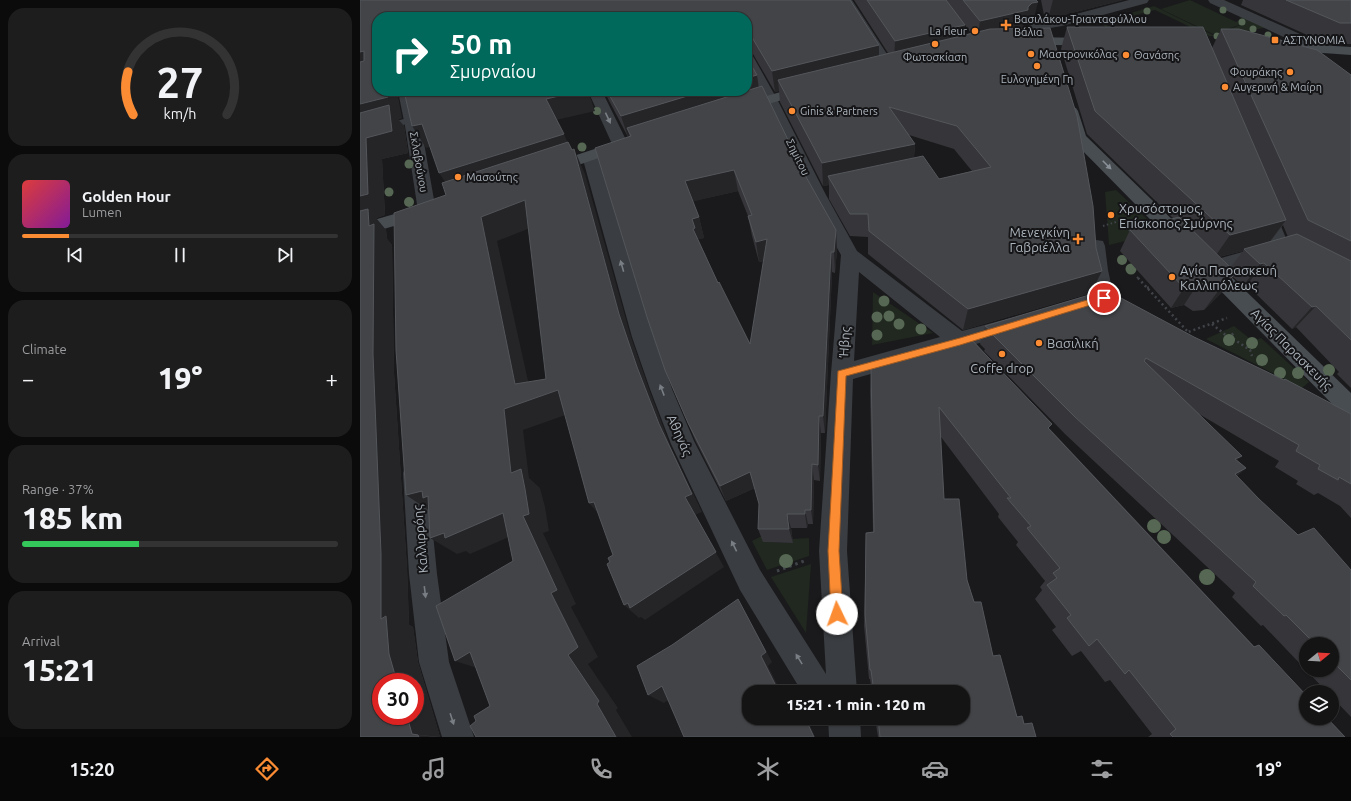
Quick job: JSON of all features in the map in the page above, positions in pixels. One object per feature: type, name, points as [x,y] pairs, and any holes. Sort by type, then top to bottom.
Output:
[{"type":"street","points":[[846,0],[889,68]]},
{"type":"street","points":[[1033,40],[1031,28],[1143,0]]},
{"type":"street","points":[[1214,0],[1306,42]]},
{"type":"street","points":[[1036,12],[1037,18],[1045,25],[1054,56]]},
{"type":"street","points":[[1012,42],[1033,40],[1102,42]]},
{"type":"street","points":[[1307,62],[1274,48],[1351,51]]},
{"type":"street","points":[[874,72],[904,64]]},
{"type":"street","name":"Σημίτου","points":[[752,67],[825,194],[850,255]]},
{"type":"street","points":[[725,113],[770,98],[822,85]]},
{"type":"street","name":"Σκλαβούνου","points":[[402,218],[434,208],[406,96]]},
{"type":"street","points":[[597,96],[621,146]]},
{"type":"street","points":[[1068,100],[1079,138],[1084,168]]},
{"type":"street","name":"Αγίας Παρασκευής","points":[[1079,138],[1252,310],[1346,419]]},
{"type":"street","points":[[538,173],[636,141]]},
{"type":"street","name":"Αθηνάς","points":[[590,156],[643,338],[683,444],[750,580],[815,685]]},
{"type":"street","points":[[1210,268],[1288,252],[1257,190]]},
{"type":"street","points":[[360,230],[402,218],[402,244]]},
{"type":"street","points":[[1094,229],[1098,270],[1105,303]]},
{"type":"street","points":[[850,255],[960,342],[993,376]]},
{"type":"street","name":"Ήβης","points":[[842,685],[833,551],[842,373],[850,255]]},
{"type":"street","points":[[842,373],[960,342],[1028,321]]},
{"type":"street","name":"Καλλιρρόης","points":[[413,451],[423,574],[434,662],[458,737]]},
{"type":"lane","points":[[360,134],[411,120]]},
{"type":"path","points":[[1094,229],[1152,211]]},
{"type":"path","points":[[1121,221],[1131,232]]},
{"type":"path","points":[[1137,277],[1188,332]]},
{"type":"path","points":[[1147,288],[1151,286]]},
{"type":"path","points":[[1184,336],[1188,332],[1252,310]]},
{"type":"path","points":[[1212,324],[1250,350],[1252,356]]},
{"type":"path","points":[[1229,336],[1236,332]]},
{"type":"path","points":[[750,580],[833,551]]},
{"type":"shaded area","points":[[1190,0],[1236,22],[1242,19],[1238,16],[1268,27],[1218,37],[1214,35],[1243,24],[1237,22],[1242,24],[1213,34],[1161,9]]},
{"type":"shaded area","points":[[1154,6],[1215,36],[1114,38],[1209,36],[1155,10],[1106,23],[1108,27],[1105,27],[1101,22]]},
{"type":"shaded area","points":[[1116,190],[1161,232],[1109,245],[1105,192]]},
{"type":"shaded area","points":[[873,292],[933,333],[872,345]]},
{"type":"shaded area","points":[[1234,326],[1253,341],[1261,338],[1309,382],[1302,388],[1206,339]]},
{"type":"shaded area","points":[[762,536],[764,542],[792,543],[792,539],[809,538],[809,556],[767,570],[752,541]]},
{"type":"shaded area","points":[[811,564],[806,633],[771,577]]},
{"type":"building","points":[[360,0],[850,0],[879,45],[772,71],[752,37],[752,12],[372,12],[372,96],[388,97],[360,104],[360,62],[364,61],[364,51],[360,52]]},
{"type":"building","points":[[867,0],[946,0],[965,25],[895,41]]},
{"type":"building","points":[[963,0],[1036,0],[1038,2],[1032,3],[1028,7],[1028,10],[980,21]]},
{"type":"building","points":[[1286,0],[1351,0],[1351,23],[1340,23]]},
{"type":"building","points":[[1067,27],[1203,27],[1286,220],[1230,235],[1095,111]]},
{"type":"building","points":[[1050,28],[1077,116],[1093,206],[1096,248],[1102,271],[968,309],[869,231],[868,214],[850,214],[828,176],[923,156],[939,179],[991,167],[957,126],[889,107],[915,144],[822,163],[778,80],[990,29]]},
{"type":"building","points":[[1221,29],[1239,29],[1317,50],[1351,75],[1351,241],[1308,220]]},
{"type":"building","points":[[752,66],[757,75],[752,76]]},
{"type":"building","points":[[762,86],[805,175],[836,230],[834,252],[831,252],[823,416],[819,416],[818,465],[812,464],[811,510],[805,510],[805,514],[787,514],[789,529],[758,529],[759,504],[750,472],[720,486],[688,423],[665,370],[647,317],[595,148],[631,136],[627,128],[730,96],[752,96],[752,89]],"holes":[[[734,170],[752,215],[748,216],[756,242],[767,239],[750,344],[719,282],[718,283],[693,229],[695,228],[692,219],[699,217],[685,181]]]},
{"type":"building","points":[[405,96],[559,96],[546,99],[564,134],[439,173],[422,124],[412,126]]},
{"type":"building","points":[[610,96],[687,96],[621,116]]},
{"type":"building","points":[[389,105],[392,131],[366,138],[368,194],[360,196],[360,113]]},
{"type":"building","points":[[568,142],[572,150],[574,149],[619,314],[637,367],[659,424],[692,494],[685,497],[716,552],[630,608],[628,603],[624,605],[607,564],[610,562],[608,558],[613,555],[594,502],[589,503],[558,390],[504,409],[511,473],[521,469],[525,489],[529,514],[523,516],[557,590],[551,593],[578,647],[568,655],[599,701],[597,704],[616,737],[476,737],[470,726],[476,721],[474,716],[490,706],[470,652],[455,661],[436,606],[513,561],[503,513],[445,538],[444,533],[430,538],[428,496],[423,498],[422,491],[406,495],[396,350],[394,213],[446,195],[442,183]],"holes":[[[525,200],[546,379],[515,384],[481,217]]]},
{"type":"building","points":[[368,209],[369,226],[374,224],[373,354],[381,554],[381,619],[386,616],[389,654],[394,673],[372,673],[372,725],[410,725],[412,734],[418,735],[419,737],[360,737],[360,211]]},
{"type":"building","points":[[1179,217],[1236,273],[1219,290],[1207,291],[1197,285],[1184,288],[1130,230]]},
{"type":"building","points":[[1297,234],[1351,261],[1351,340],[1316,306],[1312,307],[1264,263],[1260,264],[1244,249]]},
{"type":"building","points":[[1106,290],[1194,337],[1284,380],[1285,379],[1351,414],[1351,484],[1339,477],[1338,480],[1318,469],[1320,465],[1296,451],[1299,445],[1146,358],[1144,361],[1242,456],[1235,459],[1246,468],[1235,474],[1259,499],[1298,535],[1314,528],[1351,570],[1351,680],[1339,668],[1339,637],[1308,637],[1286,615],[1284,616],[1253,586],[1256,582],[1075,417],[990,332],[992,331],[985,326]]},
{"type":"building","points":[[968,336],[1052,424],[1048,428],[1254,647],[1259,645],[1299,688],[1299,725],[1334,725],[1345,737],[1173,737],[1170,734],[1176,729],[1129,670],[1125,674],[1097,639],[1089,646],[1067,618],[1071,615],[1047,585],[1057,578],[1053,573],[1060,568],[1027,528],[1031,526],[1007,498],[1011,498],[939,407],[944,499],[959,499],[967,580],[974,602],[981,602],[993,656],[1000,655],[1017,717],[1022,716],[1024,724],[1032,723],[1036,737],[880,737],[879,725],[970,725],[970,685],[873,685],[870,670],[865,614],[866,533],[874,532],[871,368],[904,359],[905,360]]},
{"type":"building","points":[[738,599],[766,652],[761,656],[776,685],[742,685],[742,725],[808,725],[814,737],[684,737],[662,686],[648,695],[637,666],[672,645]]},
{"type":"place","name":"Βασιλάκου-Τριανταφύλλου Βάλια","points":[[1006,25]]},
{"type":"place","name":"La fleur","points":[[975,31]]},
{"type":"place","name":"ΑΣΤΥΝΟΜΙΑ","points":[[1275,40]]},
{"type":"place","name":"Φωτοσκίαση","points":[[935,44]]},
{"type":"place","name":"Μαστρονικόλας","points":[[1031,54]]},
{"type":"place","name":"Θανάσης","points":[[1126,55]]},
{"type":"place","name":"Ευλογημένη Γη","points":[[1037,66]]},
{"type":"place","name":"Φουράκης","points":[[1290,72]]},
{"type":"place","name":"Αυγερινή & Μαίρη","points":[[1225,87]]},
{"type":"place","name":"Ginis & Partners","points":[[792,111]]},
{"type":"place","name":"Μασούτης","points":[[458,177]]},
{"type":"place","name":"Χρυσόστομος, Επίσκοπος Σμύρνης","points":[[1111,215]]},
{"type":"place","name":"Μενεγκίνη Γαβριέλλα","points":[[1078,239]]},
{"type":"place","name":"Αγία Παρασκευή Καλλιπόλεως","points":[[1172,277]]},
{"type":"place","name":"Βασιλική","points":[[1039,343]]},
{"type":"place","name":"Coffe drop","points":[[1002,354]]},
{"type":"route","points":[[837,614],[833,551],[842,373],[960,342],[1104,298]]}]
